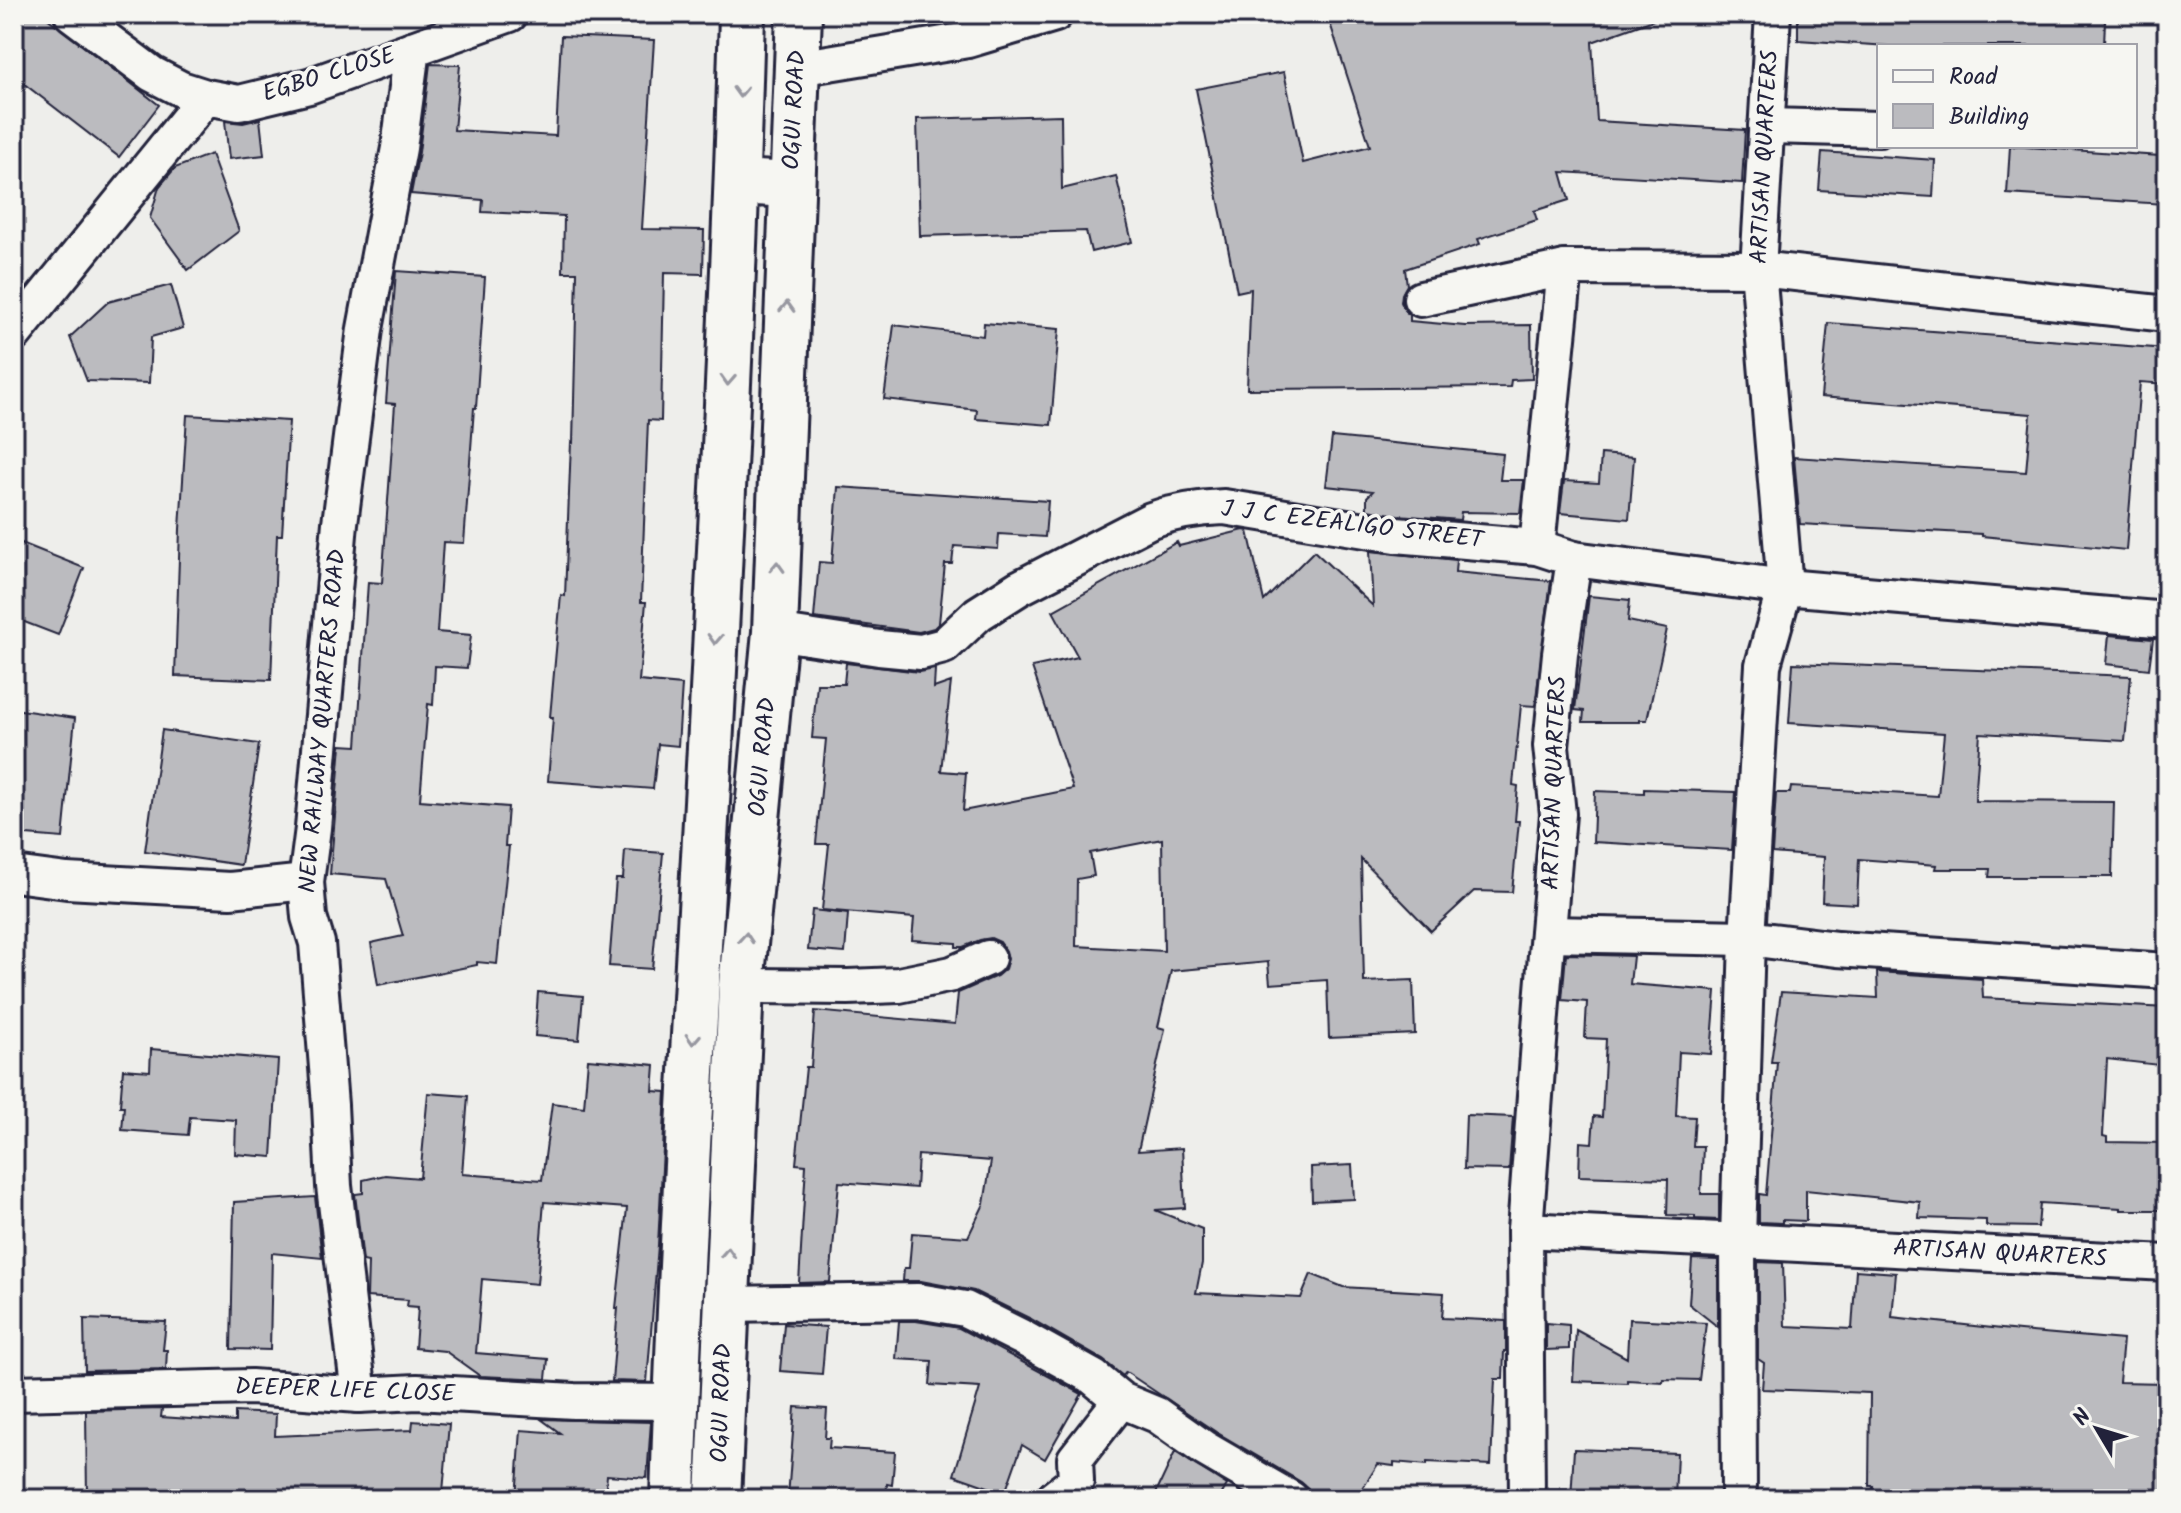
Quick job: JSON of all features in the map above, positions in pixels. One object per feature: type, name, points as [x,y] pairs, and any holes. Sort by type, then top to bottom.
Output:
[{"type":"main road","name":"OGUI ROAD","points":[[673,1499],[737,182],[742,14]]},
{"type":"main road","name":"OGUI ROAD","points":[[718,1499],[741,986],[775,632],[799,14]]},
{"type":"main road","points":[[737,182],[792,185]]},
{"type":"street","name":"EGBO CLOSE","points":[[72,14],[152,74],[181,89],[239,103],[309,86],[510,14]]},
{"type":"street","points":[[798,68],[968,40],[1055,14]]},
{"type":"street","name":"ARTISAN QUARTERS","points":[[1739,1499],[1738,1239],[1747,938],[1763,665],[1785,587],[1758,269],[1773,14]]},
{"type":"street","name":"NEW RAILWAY QUARTERS ROAD","points":[[359,1395],[334,1186],[317,943],[309,917],[306,882],[340,523],[365,329],[399,148],[412,49]]},
{"type":"street","points":[[20,326],[206,97]]},
{"type":"street","points":[[1766,126],[1877,129]]},
{"type":"street","points":[[1537,547],[1565,268]]},
{"type":"street","points":[[1421,299],[1565,268],[1758,269],[2167,314]]},
{"type":"street","name":"J J C EZEALIGO STREET","points":[[775,632],[921,652],[944,646],[978,614],[1019,588],[1151,520],[1195,508],[1224,507],[1396,535],[1537,547],[1574,559]]},
{"type":"street","points":[[1574,559],[1785,587],[2167,620]]},
{"type":"street","name":"ARTISAN QUARTERS","points":[[1527,1499],[1525,1230],[1558,814],[1551,746],[1574,559]]},
{"type":"street","points":[[14,874],[67,881],[230,890],[306,882]]},
{"type":"street","points":[[1548,934],[1747,938],[1837,949],[2167,971]]},
{"type":"street","points":[[741,986],[899,985],[952,974],[988,958]]},
{"type":"street","name":"ARTISAN QUARTERS","points":[[1525,1230],[2167,1263]]},
{"type":"street","points":[[725,1304],[918,1301],[965,1309],[1093,1377],[1121,1400],[1157,1415],[1205,1449],[1291,1499]]},
{"type":"street","name":"DEEPER LIFE CLOSE","points":[[14,1393],[251,1387],[359,1395],[417,1392],[574,1401],[676,1402]]},
{"type":"street","points":[[1053,1499],[1076,1481],[1075,1459],[1121,1400]]},
{"type":"building","points":[[24,14],[42,14],[159,105],[119,157],[14,76],[14,27]]},
{"type":"building","points":[[1327,14],[1658,14],[1659,18],[1592,42],[1597,121],[1745,130],[1742,183],[1561,172],[1569,200],[1534,211],[1537,220],[1478,239],[1480,244],[1405,269],[1407,285],[1401,302],[1410,315],[1410,321],[1465,326],[1531,325],[1532,379],[1511,380],[1510,387],[1247,389],[1251,289],[1237,292],[1196,89],[1284,72],[1303,163],[1370,146]]},
{"type":"building","points":[[1798,14],[2014,14],[2105,20],[2104,44],[1877,45],[1798,40]]},
{"type":"building","points":[[561,36],[654,40],[642,229],[704,230],[703,274],[664,273],[661,421],[648,420],[641,602],[646,602],[639,681],[682,685],[678,746],[658,744],[653,789],[548,781],[553,717],[550,717],[561,595],[565,596],[573,443],[577,272],[563,272],[564,216],[482,212],[483,200],[411,194],[430,64],[460,65],[454,130],[556,136]]},
{"type":"building","points":[[1061,115],[1062,189],[1116,176],[1132,242],[1091,252],[1086,231],[920,236],[917,119]]},
{"type":"building","points":[[260,119],[264,155],[229,159],[225,121],[243,123]]},
{"type":"building","points":[[2010,148],[2160,156],[2158,170],[2167,171],[2164,204],[2007,194]]},
{"type":"building","points":[[1822,152],[1935,160],[1933,197],[1819,190]]},
{"type":"building","points":[[211,154],[239,231],[188,270],[150,218],[159,187],[175,168]]},
{"type":"building","points":[[396,271],[485,277],[464,543],[443,542],[437,632],[471,635],[467,668],[435,666],[433,705],[428,704],[420,800],[508,807],[505,846],[509,846],[497,964],[477,962],[477,965],[378,985],[371,943],[403,936],[386,879],[330,874],[341,745],[357,746],[368,582],[382,583],[395,404],[386,403]]},
{"type":"building","points":[[171,285],[183,328],[151,337],[149,383],[87,381],[70,337],[108,302]]},
{"type":"building","points":[[984,323],[1059,329],[1051,425],[976,419],[977,410],[884,399],[894,325],[983,336]]},
{"type":"building","points":[[1828,323],[2167,349],[2167,384],[2140,382],[2126,550],[1982,534],[1800,524],[1794,457],[2026,472],[2031,414],[1821,397]]},
{"type":"building","points":[[187,415],[289,421],[282,535],[277,535],[271,680],[175,676]]},
{"type":"building","points":[[1332,437],[1503,454],[1500,480],[1524,480],[1520,513],[1461,512],[1460,520],[1367,510],[1367,497],[1373,491],[1326,486]]},
{"type":"building","points":[[1601,454],[1634,457],[1629,519],[1560,513],[1564,481],[1599,483]]},
{"type":"building","points":[[838,487],[1048,501],[1045,537],[999,534],[998,549],[954,546],[952,564],[945,564],[939,623],[934,628],[919,632],[814,618],[819,562],[832,563]]},
{"type":"building","points":[[1248,531],[1264,601],[1314,551],[1373,606],[1370,551],[1456,560],[1455,572],[1551,581],[1535,706],[1521,705],[1513,785],[1518,786],[1515,821],[1519,821],[1512,892],[1474,891],[1431,931],[1361,859],[1364,982],[1413,980],[1415,1034],[1329,1038],[1327,980],[1270,984],[1268,962],[1171,971],[1158,1027],[1165,1029],[1138,1151],[1182,1148],[1185,1208],[1155,1210],[1202,1229],[1202,1263],[1196,1293],[1301,1298],[1311,1274],[1343,1287],[1444,1293],[1442,1318],[1506,1321],[1503,1379],[1495,1379],[1491,1465],[1427,1462],[1427,1465],[1378,1464],[1356,1499],[1318,1499],[1301,1482],[1216,1432],[1126,1372],[1123,1376],[1103,1360],[1031,1319],[974,1291],[921,1281],[903,1281],[904,1268],[909,1268],[912,1233],[968,1237],[984,1204],[991,1161],[918,1155],[916,1188],[839,1182],[830,1282],[799,1283],[806,1165],[796,1164],[806,1067],[811,1067],[815,1011],[955,1024],[958,993],[997,976],[1005,969],[1008,959],[1000,942],[991,938],[963,947],[956,947],[956,943],[912,940],[914,918],[822,910],[829,844],[816,844],[826,739],[812,738],[817,684],[844,684],[846,663],[919,672],[935,669],[934,688],[951,682],[941,771],[966,773],[963,811],[1073,789],[1032,667],[1078,657],[1053,611],[1177,542],[1179,546]],"holes":[[[1162,839],[1164,951],[1076,946],[1077,879],[1094,876],[1090,853]]]},
{"type":"building","points":[[14,540],[84,568],[58,635],[14,618]]},
{"type":"building","points":[[1589,596],[1630,600],[1628,621],[1667,629],[1647,720],[1583,722],[1584,711],[1575,710]]},
{"type":"building","points":[[2109,635],[2153,639],[2149,669],[2106,664]]},
{"type":"building","points":[[1793,663],[2131,676],[2125,741],[1980,733],[1975,801],[2114,802],[2112,877],[1989,877],[1990,869],[1935,869],[1936,865],[1859,859],[1857,904],[1822,902],[1824,857],[1772,853],[1776,793],[1790,793],[1791,787],[1938,796],[1944,733],[1789,723]]},
{"type":"building","points":[[14,709],[75,718],[63,838],[14,834]]},
{"type":"building","points":[[162,730],[259,744],[241,865],[145,851]]},
{"type":"building","points":[[1644,789],[1736,792],[1732,850],[1593,842],[1595,791],[1644,793]]},
{"type":"building","points":[[625,850],[663,853],[652,969],[609,966],[616,879],[623,879]]},
{"type":"building","points":[[812,910],[848,914],[845,953],[808,950]]},
{"type":"building","points":[[1566,954],[1633,956],[1630,984],[1716,991],[1711,1054],[1679,1052],[1676,1116],[1695,1117],[1693,1146],[1703,1146],[1701,1194],[1719,1194],[1719,1220],[1667,1215],[1668,1179],[1579,1176],[1580,1142],[1592,1143],[1594,1116],[1602,1117],[1606,1039],[1585,1038],[1587,1002],[1562,1000]]},
{"type":"building","points":[[1877,972],[1982,979],[1983,998],[2167,1008],[2167,1066],[2107,1059],[2103,1136],[2107,1137],[2107,1142],[2167,1143],[2167,1210],[2121,1210],[2040,1203],[2038,1227],[1986,1226],[1986,1220],[1919,1218],[1920,1202],[1806,1190],[1806,1221],[1759,1222],[1759,1194],[1766,1195],[1777,1062],[1771,1062],[1781,992],[1878,998]]},
{"type":"building","points":[[538,992],[583,996],[579,1040],[535,1036]]},
{"type":"building","points":[[151,1049],[278,1060],[272,1157],[235,1154],[236,1120],[190,1117],[188,1135],[122,1130],[123,1069],[150,1071]]},
{"type":"building","points":[[588,1059],[655,1065],[653,1091],[666,1092],[647,1382],[612,1381],[627,1208],[544,1202],[537,1284],[482,1279],[476,1353],[548,1359],[546,1379],[480,1376],[445,1351],[415,1348],[418,1307],[407,1306],[408,1300],[367,1297],[368,1262],[363,1261],[355,1194],[363,1193],[363,1180],[385,1175],[420,1178],[428,1093],[468,1096],[462,1174],[542,1180],[552,1103],[584,1107]]},
{"type":"building","points":[[1466,1115],[1513,1117],[1509,1170],[1464,1169]]},
{"type":"building","points":[[1352,1165],[1354,1199],[1312,1201],[1311,1167]]},
{"type":"building","points":[[315,1197],[322,1258],[272,1253],[270,1350],[231,1349],[234,1202]]},
{"type":"building","points":[[1692,1259],[1718,1260],[1718,1327],[1689,1304]]},
{"type":"building","points":[[1758,1262],[1783,1263],[1785,1326],[1852,1329],[1856,1270],[1896,1273],[1892,1317],[2123,1340],[2119,1382],[2165,1383],[2167,1499],[1872,1499],[1873,1486],[1869,1486],[1870,1393],[1762,1389],[1764,1363],[1758,1359]]},
{"type":"building","points":[[84,1319],[166,1322],[163,1350],[167,1350],[166,1369],[85,1371]]},
{"type":"building","points":[[1629,1319],[1706,1323],[1699,1380],[1627,1380],[1627,1383],[1573,1381],[1576,1330],[1627,1358]]},
{"type":"building","points":[[899,1321],[959,1328],[1082,1394],[1045,1459],[1022,1445],[1005,1493],[954,1475],[980,1388],[930,1385],[932,1361],[896,1359]]},
{"type":"building","points":[[1546,1323],[1569,1325],[1569,1349],[1546,1350]]},
{"type":"building","points":[[784,1324],[826,1327],[822,1374],[780,1371]]},
{"type":"building","points":[[795,1407],[827,1409],[825,1438],[830,1438],[829,1448],[895,1452],[892,1485],[887,1484],[886,1499],[788,1497]]},
{"type":"building","points":[[162,1409],[161,1417],[235,1422],[235,1412],[276,1414],[275,1436],[412,1430],[413,1421],[449,1424],[443,1492],[440,1496],[382,1491],[382,1499],[87,1499],[86,1411]]},
{"type":"building","points":[[541,1419],[651,1422],[647,1478],[607,1475],[605,1499],[516,1498],[521,1430],[560,1433]]},
{"type":"building","points":[[1574,1449],[1677,1453],[1675,1499],[1571,1499]]},
{"type":"building","points":[[1175,1452],[1227,1485],[1219,1499],[1153,1499]]}]
